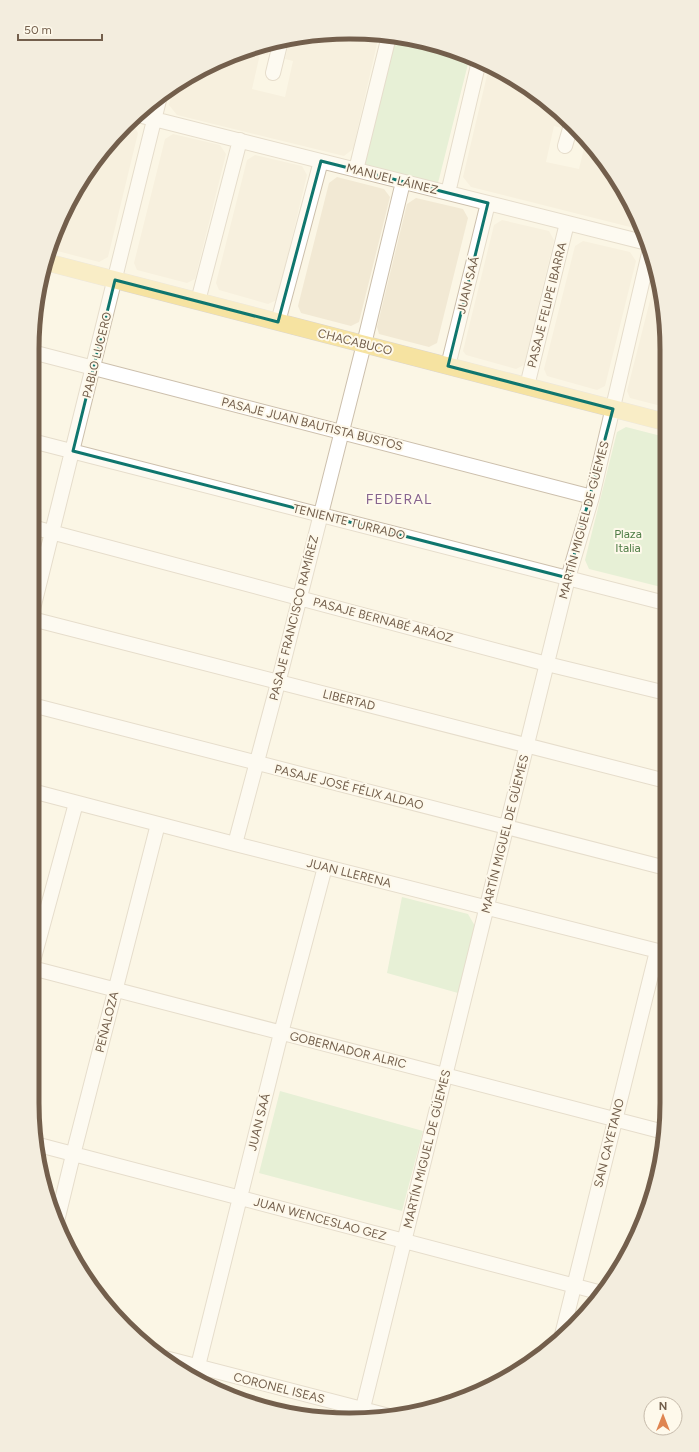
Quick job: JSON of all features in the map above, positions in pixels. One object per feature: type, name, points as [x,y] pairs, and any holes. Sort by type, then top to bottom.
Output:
[{"type":"main road","name":"CHACABUCO","points":[[51,263],[660,421]]},
{"type":"street","points":[[356,170],[388,42]]},
{"type":"street","points":[[274,72],[279,47]]},
{"type":"street","points":[[448,193],[478,67]]},
{"type":"street","name":"PABLO LUCERO","points":[[39,585],[158,105]]},
{"type":"street","name":"MANUEL LÁINEZ","points":[[145,116],[640,241]]},
{"type":"street","points":[[565,146],[569,130]]},
{"type":"street","points":[[198,301],[240,140]]},
{"type":"street","points":[[278,322],[321,161]]},
{"type":"street","name":"PASAJE FRANCISCO RAMÍREZ","points":[[235,844],[364,344],[403,182]]},
{"type":"street","name":"JUAN SAÁ","points":[[448,366],[488,203]]},
{"type":"street","name":"PASAJE FELIPE IBARRA","points":[[528,386],[567,223]]},
{"type":"street","name":"MARTÍN MIGUEL DE GÜEMES","points":[[362,1412],[568,578],[592,497],[648,263]]},
{"type":"street","name":"PASAJE JUAN BAUTISTA BUSTOS","points":[[39,354],[592,497]]},
{"type":"street","name":"TENIENTE TURRADO","points":[[39,443],[660,602]]},
{"type":"street","name":"PASAJE BERNABÉ ARÁOZ","points":[[39,529],[547,664],[660,692]]},
{"type":"street","name":"LIBERTAD","points":[[39,621],[660,779]]},
{"type":"street","name":"PASAJE JOSÉ FÉLIX ALDAO","points":[[39,707],[660,866]]},
{"type":"street","name":"JUAN LLERENA","points":[[39,794],[660,951]]},
{"type":"street","points":[[39,939],[76,803]]},
{"type":"street","name":"PEÑALOZA","points":[[59,1212],[158,824]]},
{"type":"street","name":"JUAN SAÁ","points":[[196,1372],[281,1033],[325,867]]},
{"type":"street","name":"SAN CAYETANO","points":[[564,1326],[615,1119],[660,959]]},
{"type":"street","name":"GOBERNADOR ALRIC","points":[[39,970],[658,1130]]},
{"type":"street","name":"JUAN WENCESLAO GEZ","points":[[42,1146],[596,1292]]},
{"type":"street","name":"CORONEL ISEAS","points":[[196,1372],[360,1413]]},
{"type":"highlighted area","points":[[321,161],[488,203],[448,366],[613,409],[568,578],[73,451],[115,280],[278,322]]},
{"type":"shaded area","points":[[350,39],[378,41],[353,149],[344,156],[177,115],[169,105],[172,95],[212,71],[250,55],[269,50],[268,55],[260,54],[252,89],[285,97],[293,61],[285,59],[289,45],[329,40]]},
{"type":"shaded area","points":[[488,72],[522,91],[539,103],[563,124],[562,128],[554,126],[546,162],[579,169],[584,147],[608,177],[628,212],[635,228],[471,187],[463,177]]},
{"type":"shaded area","points":[[134,126],[138,133],[108,257],[99,262],[55,250],[71,212],[91,177],[103,160]]},
{"type":"shaded area","points":[[173,134],[220,145],[226,154],[195,279],[187,283],[137,270],[134,263],[165,139]]},
{"type":"shaded area","points":[[255,155],[302,166],[307,175],[277,300],[268,304],[219,290],[216,283],[247,160]]},
{"type":"shaded area","points":[[337,177],[384,189],[390,197],[359,322],[351,326],[301,313],[298,306],[329,183]]},
{"type":"shaded area","points":[[416,198],[463,209],[468,218],[437,343],[429,347],[379,334],[377,327],[407,204]]},
{"type":"shaded area","points":[[502,220],[549,231],[554,240],[524,365],[516,369],[466,355],[463,351],[494,225]]},
{"type":"shaded area","points":[[583,241],[630,252],[636,261],[605,386],[597,390],[547,376],[544,369],[575,246]]},
{"type":"shaded area","points":[[653,287],[659,329],[660,406],[630,398],[627,391]]},
{"type":"shaded area","points":[[237,1392],[315,1411],[289,1407],[250,1397]]},
{"type":"green space","points":[[395,43],[449,55],[468,63],[438,183],[363,165]]},
{"type":"green space","name":"Plaza Italia","points":[[626,427],[660,436],[660,587],[589,569],[585,560],[617,432]]},
{"type":"green space","points":[[402,897],[468,914],[475,926],[458,993],[387,973]]},
{"type":"green space","points":[[280,1091],[423,1131],[402,1211],[259,1173]]},
{"type":"district","name":"FEDERAL","points":[[399,499]]}]
